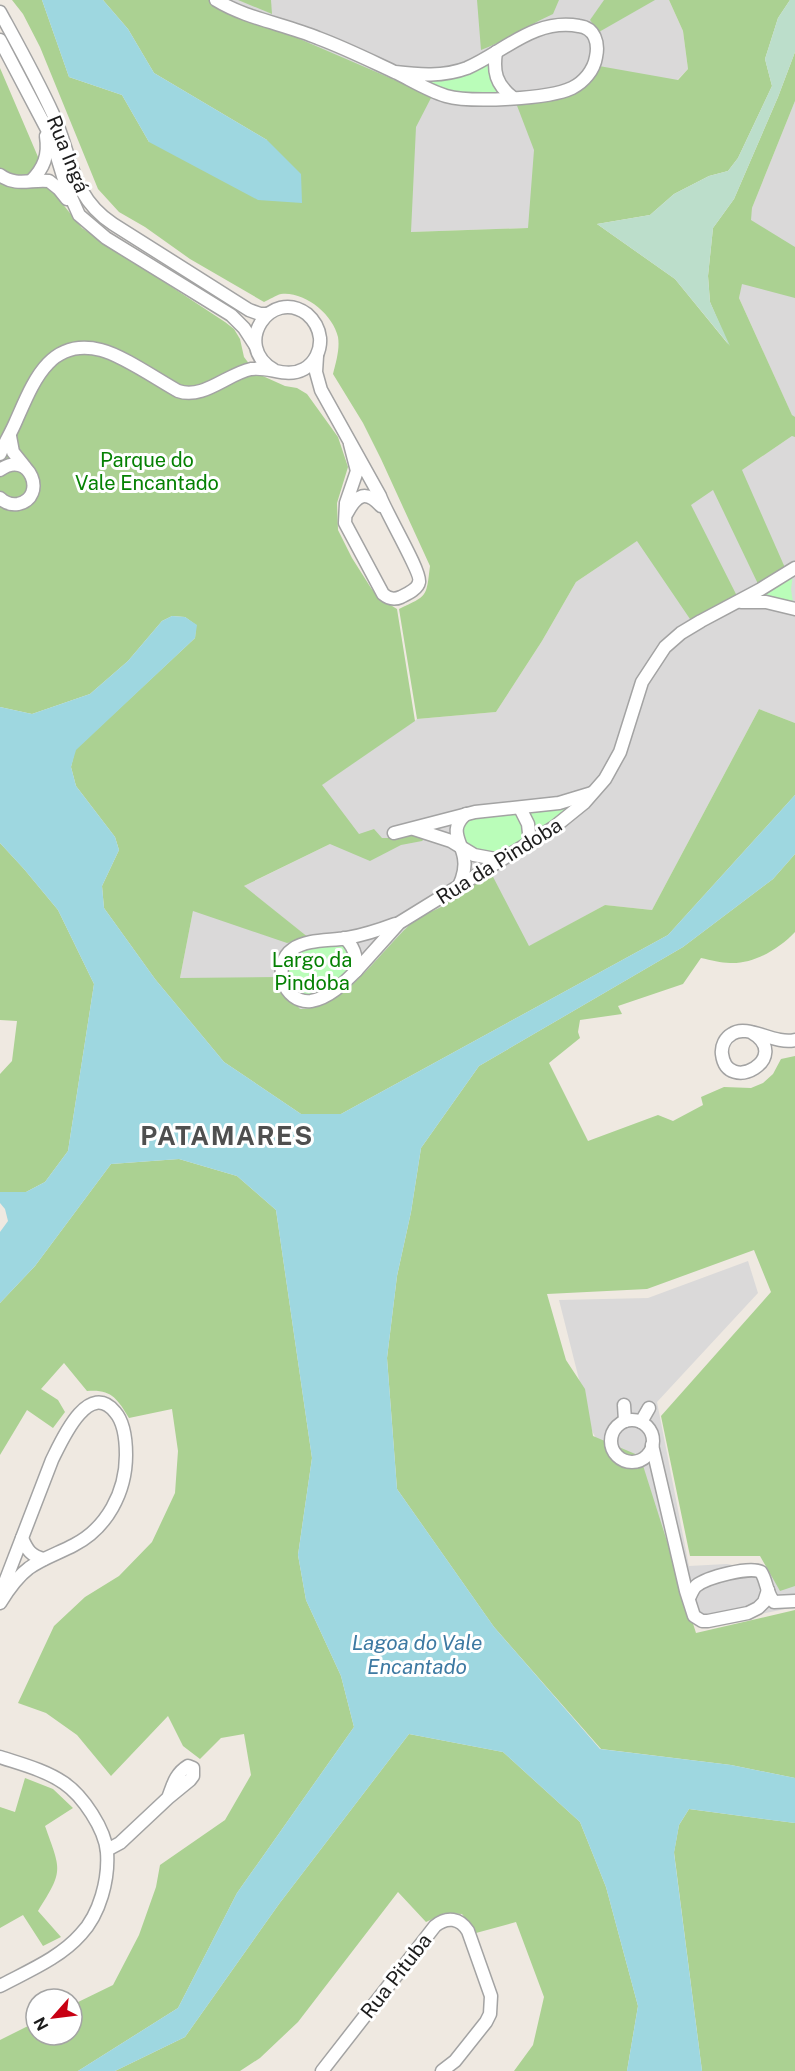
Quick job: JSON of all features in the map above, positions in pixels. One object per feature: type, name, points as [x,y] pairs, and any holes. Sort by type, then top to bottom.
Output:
[{"type":"street","points":[[216,0],[251,16],[317,37],[435,92],[460,99],[477,100],[551,94],[574,87],[585,78],[596,60],[596,38],[591,30],[582,26],[558,25],[534,31],[474,64],[451,72],[436,75],[395,72]]},
{"type":"street","name":"Rua Ingá","points":[[0,12],[52,111],[79,188],[93,209],[249,310],[268,314]]},
{"type":"street","name":"Rua Ingá","points":[[0,40],[51,136],[66,186],[79,215],[106,238],[231,315],[244,328],[255,346]]},
{"type":"street","points":[[496,51],[494,72],[497,82],[512,98]]},
{"type":"street","points":[[31,181],[38,174],[46,158],[46,137],[40,117]]},
{"type":"street","points":[[0,175],[10,182],[26,183],[42,180],[54,184],[79,215]]},
{"type":"street","points":[[240,373],[249,364],[255,346],[257,328],[268,314],[284,308],[293,308],[308,315],[318,329],[320,346],[316,372],[321,390]]},
{"type":"street","points":[[255,346],[262,361],[274,370]]},
{"type":"street","points":[[0,454],[38,374],[53,358],[72,350],[82,348],[102,350],[186,394],[195,393],[240,373],[257,369],[274,370],[311,378],[321,390],[380,496],[385,511],[419,577],[417,587],[398,598],[388,598],[379,588],[347,529],[346,503],[357,471],[350,444]]},
{"type":"street","points":[[290,374],[304,369],[317,355]]},
{"type":"street","points":[[0,498],[10,504],[17,504],[28,498],[34,486],[31,473],[13,452],[10,436]]},
{"type":"street","points":[[0,470],[14,464],[26,469]]},
{"type":"street","points":[[345,517],[354,501],[364,495],[370,496],[385,511]]},
{"type":"street","name":"Rua da Pindoba","points":[[399,923],[356,971],[336,989],[313,1001],[298,999],[291,995],[282,981],[282,964],[285,956],[291,950],[399,923],[568,818],[605,779],[620,752],[642,682],[665,647],[681,633],[795,568]]},
{"type":"street","points":[[737,602],[766,602],[795,609]]},
{"type":"street","points":[[394,833],[466,814],[559,803],[594,793]]},
{"type":"street","points":[[520,808],[528,824],[530,842]]},
{"type":"street","points":[[459,886],[465,867],[457,835],[458,824],[466,814]]},
{"type":"street","points":[[413,829],[439,836],[460,845],[474,855],[501,860]]},
{"type":"street","points":[[344,938],[353,948],[357,962],[356,971]]},
{"type":"street","points":[[737,1031],[751,1032],[770,1039],[793,1041],[773,1052],[748,1073],[734,1071],[728,1066],[722,1053],[723,1046],[731,1034],[737,1031]]},
{"type":"street","points":[[751,1032],[757,1035],[764,1046],[765,1053],[760,1065]]},
{"type":"street","points":[[0,1595],[52,1460],[76,1416],[92,1404],[109,1406],[120,1419],[126,1447],[124,1475],[115,1505],[89,1536],[28,1568],[0,1603]]},
{"type":"street","points":[[624,1405],[625,1421]]},
{"type":"street","points":[[641,1422],[649,1408]]},
{"type":"street","points":[[652,1445],[647,1455],[638,1461],[628,1461],[618,1456],[612,1447],[611,1436],[616,1427],[625,1421],[641,1422],[649,1429],[686,1592],[694,1616],[702,1621],[759,1613],[785,1607],[795,1601]]},
{"type":"street","points":[[22,1538],[30,1553],[44,1559]]},
{"type":"street","points":[[681,1565],[693,1578],[710,1579]]},
{"type":"street","points":[[689,1598],[695,1587],[710,1579],[743,1570],[757,1569],[765,1577],[774,1602],[795,1601]]},
{"type":"street","points":[[748,1613],[762,1605],[768,1590]]},
{"type":"street","points":[[0,1757],[51,1776],[74,1791],[93,1816],[107,1850],[100,1902],[83,1933],[58,1954],[0,1986]]},
{"type":"street","points":[[107,1850],[120,1844],[168,1798]]},
{"type":"street","name":"Rua Pituba","points":[[326,2069],[435,1926],[439,1922],[451,1919],[458,1921],[468,1931],[492,2004],[486,2022],[455,2061],[442,2071]]},
{"type":"shaded area","points":[[151,0],[669,0],[683,31],[688,69],[528,228],[411,232]]},
{"type":"shaded area","points":[[795,101],[795,422],[739,298],[752,208]]},
{"type":"shaded area","points":[[795,434],[795,723],[759,709],[652,910],[605,905],[434,999],[385,1046],[180,978],[193,911],[330,844],[308,794],[417,719],[496,712],[542,641],[576,582]]},
{"type":"shaded area","points":[[748,1261],[758,1293],[657,1402],[689,1566],[727,1564],[795,1577],[795,1607],[701,1626],[592,1431],[559,1300],[648,1298]]},
{"type":"green space","points":[[12,0],[42,0],[69,77],[122,95],[149,142],[267,140],[154,73],[128,29],[103,0],[209,0],[432,96],[416,127],[411,232],[528,228],[534,150],[516,103],[557,98],[599,66],[678,80],[688,69],[683,31],[669,0],[790,0],[778,18],[765,59],[772,86],[738,158],[728,171],[709,176],[674,194],[650,215],[597,224],[675,279],[728,344],[710,302],[708,276],[713,228],[734,199],[795,52],[795,101],[752,208],[751,220],[795,247],[795,298],[742,284],[739,298],[792,415],[795,417],[795,437],[792,436],[742,470],[786,570],[759,586],[713,490],[691,505],[739,600],[690,619],[637,541],[576,582],[542,641],[496,712],[417,719],[399,609],[416,601],[424,594],[428,584],[430,566],[363,423],[333,374],[338,346],[335,328],[324,312],[308,300],[290,294],[281,294],[264,302],[190,259],[145,227],[119,212],[98,189],[40,47],[23,14]]},
{"type":"green space","points":[[238,0],[271,0],[272,14]]},
{"type":"green space","points":[[477,0],[559,0],[553,14],[481,50]]},
{"type":"green space","points":[[604,0],[655,0],[599,32],[590,20]]},
{"type":"green space","points":[[790,0],[795,0],[795,52],[734,199],[713,228],[708,276],[710,302],[730,346],[675,279],[597,224],[650,215],[674,194],[709,176],[728,171],[738,158],[772,86],[765,59],[778,18]]},
{"type":"green space","points":[[492,59],[490,69],[492,79],[503,96],[454,93],[416,78]]},
{"type":"green space","name":"Parque do Vale Encantado","points":[[0,68],[53,192],[82,228],[234,329],[240,339],[244,357],[256,373],[307,394],[338,437],[348,467],[337,503],[338,530],[371,588],[379,598],[397,609],[415,721],[322,785],[359,834],[374,829],[382,838],[410,834],[425,838],[422,841],[401,845],[370,861],[330,844],[244,886],[309,938],[287,943],[193,911],[180,978],[279,977],[285,992],[300,1009],[316,1007],[332,1000],[347,989],[416,920],[441,907],[491,873],[529,946],[605,905],[652,910],[759,709],[795,723],[795,795],[668,935],[341,1114],[301,1114],[224,1062],[155,979],[104,908],[102,886],[119,850],[115,837],[76,786],[71,767],[75,750],[195,638],[196,625],[185,617],[172,616],[162,621],[128,661],[90,694],[32,714],[0,707]]},
{"type":"green space","points":[[793,575],[791,589],[793,603],[756,598]]},
{"type":"green space","points":[[584,799],[505,852],[482,853],[464,842],[461,825],[472,817]]},
{"type":"green space","points":[[0,843],[58,910],[94,984],[68,1151],[45,1182],[26,1192],[0,1192],[0,1074],[12,1061],[17,1021],[0,1020]]},
{"type":"green space","points":[[795,854],[795,932],[789,938],[774,950],[748,961],[727,963],[701,958],[683,984],[618,1006],[622,1014],[580,1020],[578,1032],[580,1038],[549,1063],[588,1141],[658,1115],[673,1121],[703,1105],[701,1097],[724,1087],[751,1088],[763,1083],[773,1074],[781,1059],[795,1056],[795,1586],[780,1591],[760,1556],[690,1556],[661,1416],[771,1292],[754,1250],[647,1289],[547,1294],[566,1360],[585,1389],[593,1436],[640,1456],[696,1633],[795,1610],[795,1778],[731,1765],[601,1749],[494,1627],[397,1489],[387,1358],[397,1276],[411,1212],[421,1148],[479,1066],[683,947],[773,879]]},
{"type":"green space","name":"Largo da Pindoba","points":[[338,943],[347,948],[351,955],[342,977],[314,995],[302,995],[293,989],[289,984],[287,974],[292,958],[313,947]]},
{"type":"green space","points":[[179,1159],[237,1176],[276,1210],[312,1458],[298,1555],[306,1600],[341,1676],[354,1727],[237,1893],[178,2008],[78,2071],[0,2071],[0,2040],[24,2028],[24,2047],[84,2047],[84,1999],[113,1985],[139,1935],[156,1887],[160,1865],[225,1820],[251,1775],[244,1734],[221,1738],[200,1759],[183,1746],[168,1716],[111,1776],[77,1735],[46,1713],[18,1703],[54,1626],[85,1597],[119,1576],[152,1542],[175,1493],[178,1451],[172,1409],[129,1418],[117,1400],[108,1393],[87,1391],[64,1363],[41,1389],[58,1400],[65,1412],[53,1428],[27,1410],[0,1455],[0,1303],[35,1266],[111,1164]]},
{"type":"green space","points":[[409,1734],[503,1752],[580,1822],[606,1887],[638,2006],[627,2071],[514,2071],[533,2045],[544,1997],[516,1922],[476,1933],[462,1914],[445,1913],[426,1922],[398,1892],[298,2022],[260,2058],[240,2071],[115,2071],[185,2037],[279,1904]]},
{"type":"green space","points":[[25,1778],[53,1789],[73,1808],[45,1826],[57,1862],[57,1870],[52,1887],[38,1911],[61,1937],[43,1946],[23,1915],[0,1928],[0,1807],[15,1812]]},
{"type":"green space","points":[[689,1809],[795,1823],[795,2071],[702,2071],[674,1852],[679,1825]]},
{"type":"water","points":[[42,0],[103,0],[128,29],[154,73],[267,140],[301,174],[302,203],[258,200],[149,142],[122,95],[69,77]]},
{"type":"water","name":"Lagoa do Vale Encantado","points":[[172,616],[185,617],[197,625],[195,638],[76,750],[71,767],[76,786],[115,837],[119,850],[102,886],[104,908],[155,979],[224,1062],[301,1114],[341,1114],[668,935],[795,795],[795,854],[773,879],[683,947],[479,1066],[421,1148],[411,1212],[397,1276],[387,1358],[397,1489],[494,1627],[600,1749],[731,1765],[795,1778],[795,1823],[689,1809],[679,1825],[674,1853],[702,2071],[627,2071],[638,2006],[606,1887],[580,1822],[503,1752],[409,1734],[279,1904],[185,2037],[115,2071],[78,2071],[178,2008],[237,1893],[354,1727],[341,1676],[306,1600],[298,1555],[312,1458],[276,1210],[237,1176],[179,1159],[111,1164],[35,1266],[0,1303],[0,1232],[8,1221],[5,1209],[0,1203],[0,1192],[26,1192],[45,1182],[68,1151],[94,984],[58,910],[0,843],[0,707],[32,714],[90,694],[128,661],[162,621]]},
{"type":"district","name":"PATAMARES","points":[[227,1136]]}]
